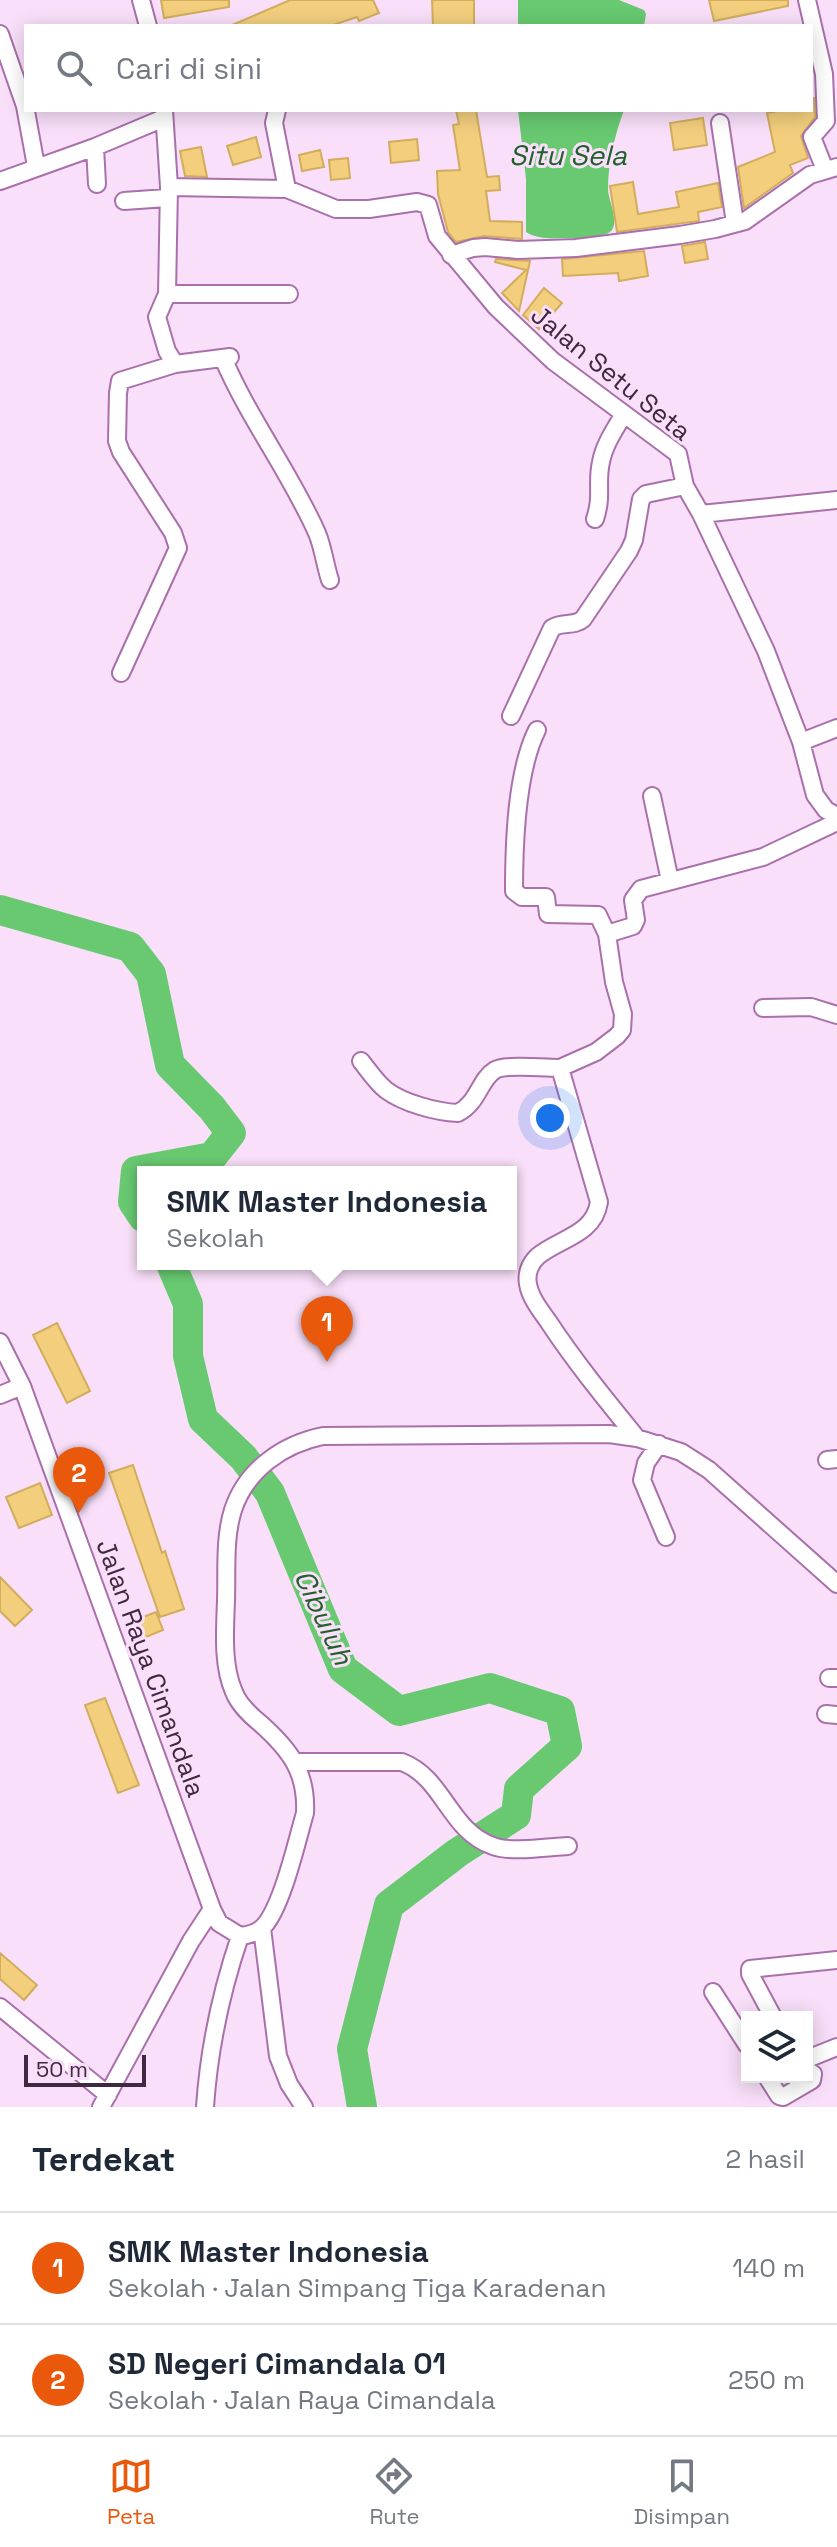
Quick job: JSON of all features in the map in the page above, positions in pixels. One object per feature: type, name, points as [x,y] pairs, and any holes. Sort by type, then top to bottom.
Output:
[{"type":"street","points":[[141,0],[147,24]]},
{"type":"street","points":[[807,0],[810,24]]},
{"type":"street","points":[[0,34],[24,103]]},
{"type":"street","points":[[451,255],[473,248],[576,248],[680,235],[745,221],[810,175],[831,169],[812,137],[826,121],[813,42]]},
{"type":"street","points":[[26,112],[36,166]]},
{"type":"street","points":[[277,112],[274,123],[287,189]]},
{"type":"street","points":[[0,181],[95,147],[164,114],[168,192],[167,294],[159,310],[158,324],[175,364]]},
{"type":"street","points":[[720,123],[735,223]]},
{"type":"street","points":[[95,147],[97,184]]},
{"type":"street","name":"Jalan Setu Seta","points":[[124,201],[168,192],[287,189],[336,209],[369,209],[417,202],[428,205],[437,236],[496,307],[553,361],[678,454],[685,486],[766,651],[801,742],[815,795],[837,819]]},
{"type":"street","points":[[167,294],[289,294]]},
{"type":"street","points":[[121,673],[178,548],[178,542],[121,452],[115,433],[118,385],[124,380],[175,364],[227,357],[242,400],[298,493],[318,536],[330,580]]},
{"type":"street","points":[[595,519],[602,491],[598,481],[600,463],[624,414]]},
{"type":"street","points":[[511,716],[552,628],[557,624],[579,623],[583,619],[629,551],[641,499],[646,494],[685,486]]},
{"type":"street","points":[[701,514],[837,500]]},
{"type":"street","points":[[801,742],[837,728]]},
{"type":"street","points":[[361,1061],[390,1093],[458,1113],[469,1107],[487,1078],[500,1068],[560,1068],[596,1052],[622,1030],[623,1014],[614,982],[607,934],[598,915],[548,914],[546,897],[522,897],[514,891],[524,765],[537,730]]},
{"type":"street","points":[[652,796],[670,881]]},
{"type":"street","points":[[607,934],[633,926],[636,920],[633,900],[641,889],[763,857],[837,819]]},
{"type":"street","points":[[763,1008],[811,1007],[837,1015]]},
{"type":"street","points":[[560,1068],[599,1202],[597,1212],[585,1228],[536,1257],[528,1270],[528,1284],[533,1298],[569,1353],[637,1438]]},
{"type":"street","name":"Jalan Raya Cimandala","points":[[0,1342],[22,1386],[215,1916]]},
{"type":"street","points":[[0,1395],[22,1386]]},
{"type":"street","points":[[240,1936],[262,1928],[270,1917],[305,1813],[305,1800],[297,1762],[240,1703],[230,1680],[225,1645],[228,1538],[232,1511],[246,1483],[260,1467],[304,1440],[323,1436],[609,1434],[637,1438],[681,1452],[709,1470],[837,1584]]},
{"type":"street","points":[[659,1444],[646,1463],[642,1480],[666,1537]]},
{"type":"street","points":[[297,1762],[402,1762],[413,1766],[428,1780],[467,1832],[495,1847],[568,1846]]},
{"type":"street","points":[[0,2007],[105,2101],[191,1941],[215,1916],[240,1936]]},
{"type":"street","points":[[262,1928],[278,2056],[289,2084],[304,2107]]},
{"type":"street","points":[[205,2107],[208,2060],[226,1978],[240,1936]]},
{"type":"street","points":[[770,2011],[750,1969],[832,1959],[837,1975]]},
{"type":"street","points":[[713,1992],[741,2036]]},
{"type":"street","points":[[813,2057],[837,2047]]},
{"type":"street","points":[[771,2083],[783,2097],[807,2083]]},
{"type":"water","points":[[518,0],[619,0],[644,10],[646,14],[644,24],[518,24]]},
{"type":"water","name":"Situ Sela","points":[[518,112],[623,112],[609,169],[608,189],[614,222],[607,234],[552,238],[526,232],[526,179]]},
{"type":"building","points":[[161,0],[229,0],[229,7],[164,18]]},
{"type":"building","points":[[290,0],[373,0],[379,13],[359,21],[357,17],[336,24],[235,24]]},
{"type":"building","points":[[432,0],[474,0],[474,24],[433,24]]},
{"type":"building","points":[[709,0],[788,0],[788,6],[714,21]]},
{"type":"building","points":[[814,98],[815,117],[801,136],[808,158],[790,165],[793,173],[744,208],[738,167],[775,152],[767,113],[813,112]]},
{"type":"building","points":[[456,112],[476,112],[487,177],[499,176],[500,190],[486,191],[490,221],[522,222],[522,239],[484,236],[456,242],[448,232],[438,194],[437,171],[460,170],[453,125],[459,124]]},
{"type":"building","points":[[703,118],[707,145],[674,150],[670,123]]},
{"type":"building","points":[[256,137],[261,157],[233,165],[227,146]]},
{"type":"building","points":[[417,139],[419,160],[391,163],[389,142]]},
{"type":"building","points":[[201,147],[207,177],[185,176],[180,151]]},
{"type":"building","points":[[320,150],[324,167],[302,171],[299,155]]},
{"type":"building","points":[[348,158],[350,178],[331,180],[329,160]]},
{"type":"building","points":[[633,182],[638,214],[679,207],[676,192],[718,183],[722,207],[698,212],[699,221],[617,232],[610,186]]},
{"type":"building","points":[[705,242],[708,259],[685,263],[682,246]]},
{"type":"building","points":[[644,251],[648,276],[619,281],[618,273],[563,276],[562,259]]},
{"type":"building","points":[[496,259],[530,261],[519,311],[502,293],[526,270],[495,262]]},
{"type":"building","points":[[544,288],[562,303],[539,329],[523,315]]},
{"type":"building","points":[[57,1323],[90,1391],[67,1403],[33,1335]]},
{"type":"building","points":[[133,1465],[184,1609],[160,1617],[109,1473]]},
{"type":"building","points":[[40,1483],[52,1515],[19,1528],[6,1497]]},
{"type":"building","points":[[0,1577],[32,1610],[15,1626],[0,1611]]},
{"type":"building","points":[[156,1612],[163,1630],[141,1639],[133,1621]]},
{"type":"building","points":[[105,1698],[139,1785],[118,1793],[85,1705]]},
{"type":"building","points":[[0,1953],[37,1985],[24,2000],[0,1979]]},
{"type":"waterway","name":"Cibuluh","points":[[0,910],[130,947],[151,974],[170,1065],[212,1108],[231,1133],[212,1157],[163,1166]]},
{"type":"waterway","name":"Cibuluh","points":[[137,1171],[133,1202],[137,1208]]},
{"type":"waterway","name":"Cibuluh","points":[[174,1270],[188,1304],[188,1356],[203,1419],[243,1457],[270,1493],[343,1669],[399,1711],[490,1688],[560,1711],[567,1746],[519,1789],[516,1815],[457,1853],[389,1905],[352,2049],[362,2107]]},
{"type":"place","name":"SMK Master Indonesia","points":[[327,1362]]},
{"type":"place","name":"SD Negeri Cimandala 01","points":[[79,1513]]}]
